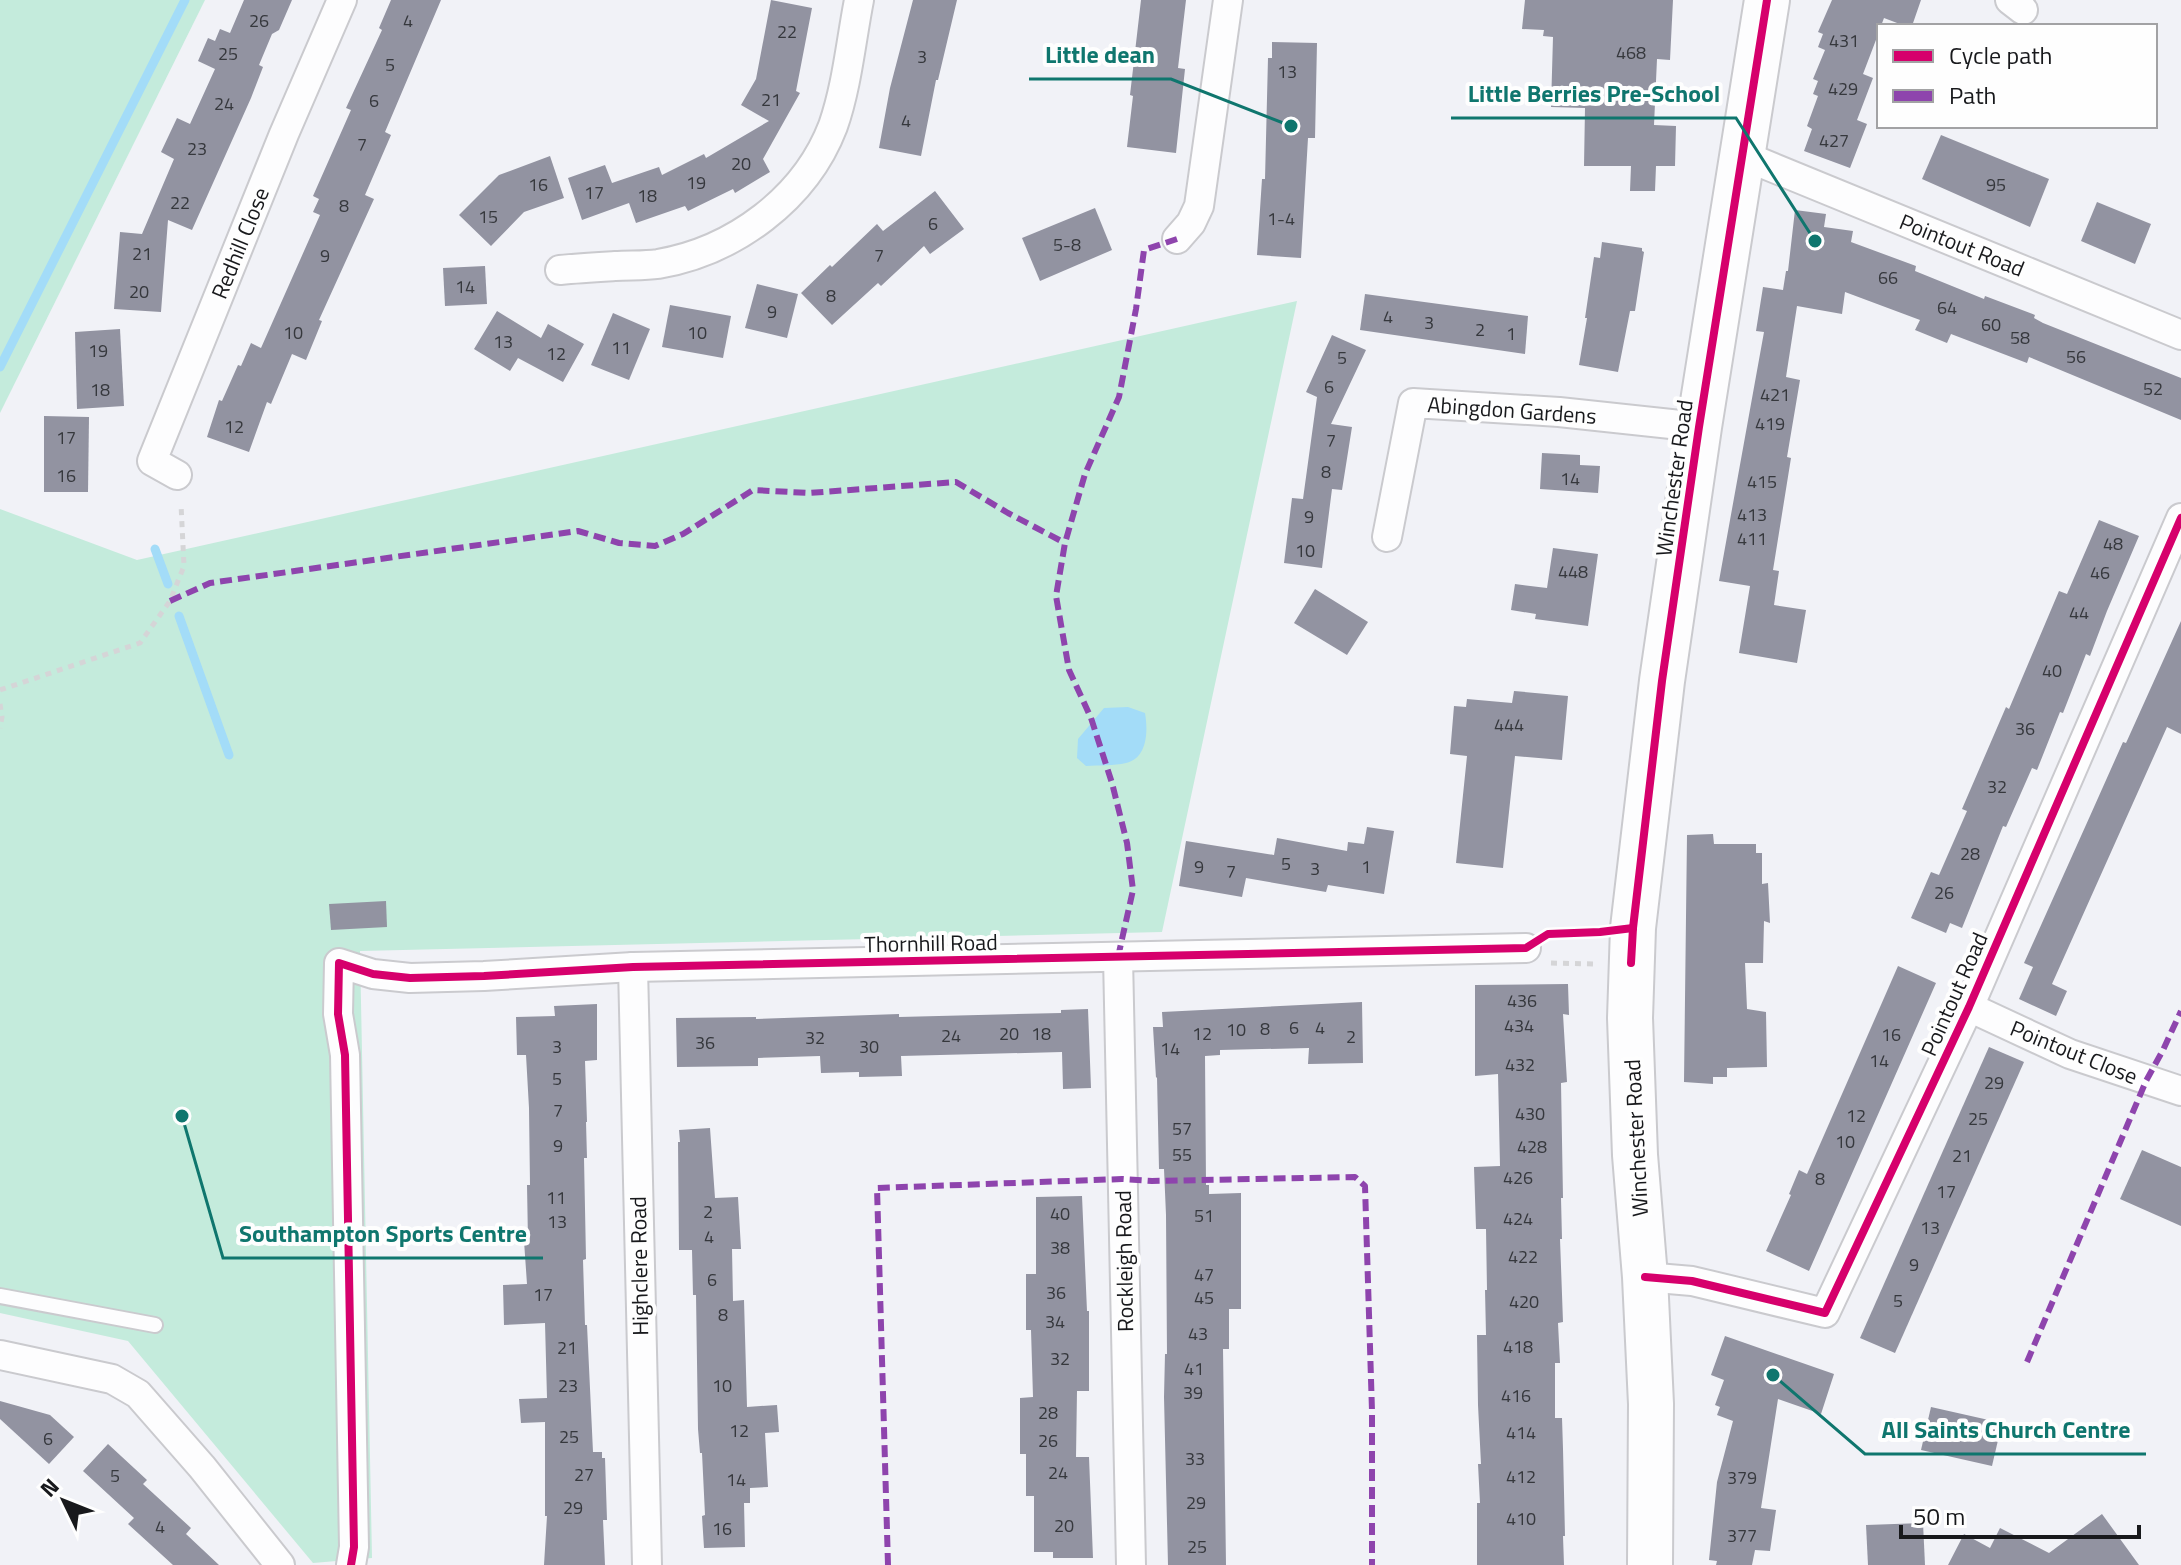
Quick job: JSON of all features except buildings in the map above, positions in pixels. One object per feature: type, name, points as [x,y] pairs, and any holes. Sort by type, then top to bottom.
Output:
[{"type":"main road","name":"Winchester Road","points":[[1650,1565],[1651,1404],[1630,1018],[1633,928],[1662,681],[1767,0]]},
{"type":"street","name":"Redhill Close","points":[[177,475],[152,461],[284,134],[342,0]]},
{"type":"street","points":[[560,270],[655,264],[695,255],[730,241],[768,215],[813,163],[832,126],[859,0]]},
{"type":"street","points":[[1177,239],[1191,223],[1199,206],[1228,0]]},
{"type":"street","name":"Pointout Road","points":[[1742,155],[2181,335]]},
{"type":"street","name":"Abingdon Gardens","points":[[1387,537],[1413,403],[1559,412],[1699,427]]},
{"type":"street","name":"Pointout Road","points":[[1645,1277],[1692,1281],[1825,1313],[1969,1007],[2181,518]]},
{"type":"street","name":"Thornhill Road","points":[[351,1565],[354,1547],[350,1265],[345,1055],[338,1014],[339,963],[373,974],[410,978],[633,967],[1526,948]]},
{"type":"street","name":"Rockleigh Road","points":[[1118,957],[1131,1565]]},
{"type":"street","name":"Highclere Road","points":[[633,967],[647,1565]]},
{"type":"street","name":"Pointout Close","points":[[1969,1007],[2070,1054],[2181,1091]]},
{"type":"street","points":[[0,1355],[112,1379],[138,1394],[202,1467],[280,1565]]},
{"type":"lane","points":[[0,1296],[155,1325]]},
{"type":"path","points":[[0,690],[140,643],[170,601],[184,566],[177,475]]},
{"type":"path","points":[[0,704],[0,728]]},
{"type":"path","points":[[1526,948],[1553,964],[1631,963]]},
{"type":"green space","points":[[0,0],[205,0],[0,413]]},
{"type":"green space","points":[[1297,301],[1162,932],[360,951],[372,1558],[313,1563],[128,1341],[0,1313],[0,509],[137,560]]},
{"type":"water","points":[[1128,707],[1145,713],[1145,742],[1139,755],[1121,764],[1086,766],[1077,758],[1078,739],[1104,708]]},
{"type":"waterway","points":[[0,367],[185,0]]},
{"type":"waterway","points":[[155,549],[168,584]]},
{"type":"waterway","points":[[179,616],[229,755]]},
{"type":"marked path","points":[[1118,957],[1133,890],[1127,843],[1091,718],[1069,670],[1056,596],[1065,543],[1085,474],[1119,397],[1144,250],[1177,239]]},
{"type":"marked path","points":[[170,601],[210,583],[578,531],[619,543],[655,546],[683,534],[753,490],[809,493],[956,482],[1065,543]]},
{"type":"marked path","points":[[2027,1362],[2146,1081],[2181,1011]]},
{"type":"marked path","points":[[888,1565],[877,1188],[1122,1179],[1355,1177],[1365,1186],[1372,1411],[1372,1565]]},
{"type":"cycle path","points":[[1631,963],[1662,681],[1767,0]]},
{"type":"cycle path","points":[[1645,1277],[1692,1281],[1825,1313],[1969,1007],[2181,518]]},
{"type":"cycle path","points":[[351,1565],[354,1547],[345,1055],[338,1014],[339,963],[373,974],[410,978],[633,967],[1526,948],[1548,934],[1633,928]]},
{"type":"place","name":"Little dean","points":[[1291,126]]},
{"type":"place","name":"Little Berries Pre-School","points":[[1815,241]]},
{"type":"place","name":"Southampton Sports Centre","points":[[182,1116]]},
{"type":"place","name":"All Saints Church Centre","points":[[1773,1375]]}]
